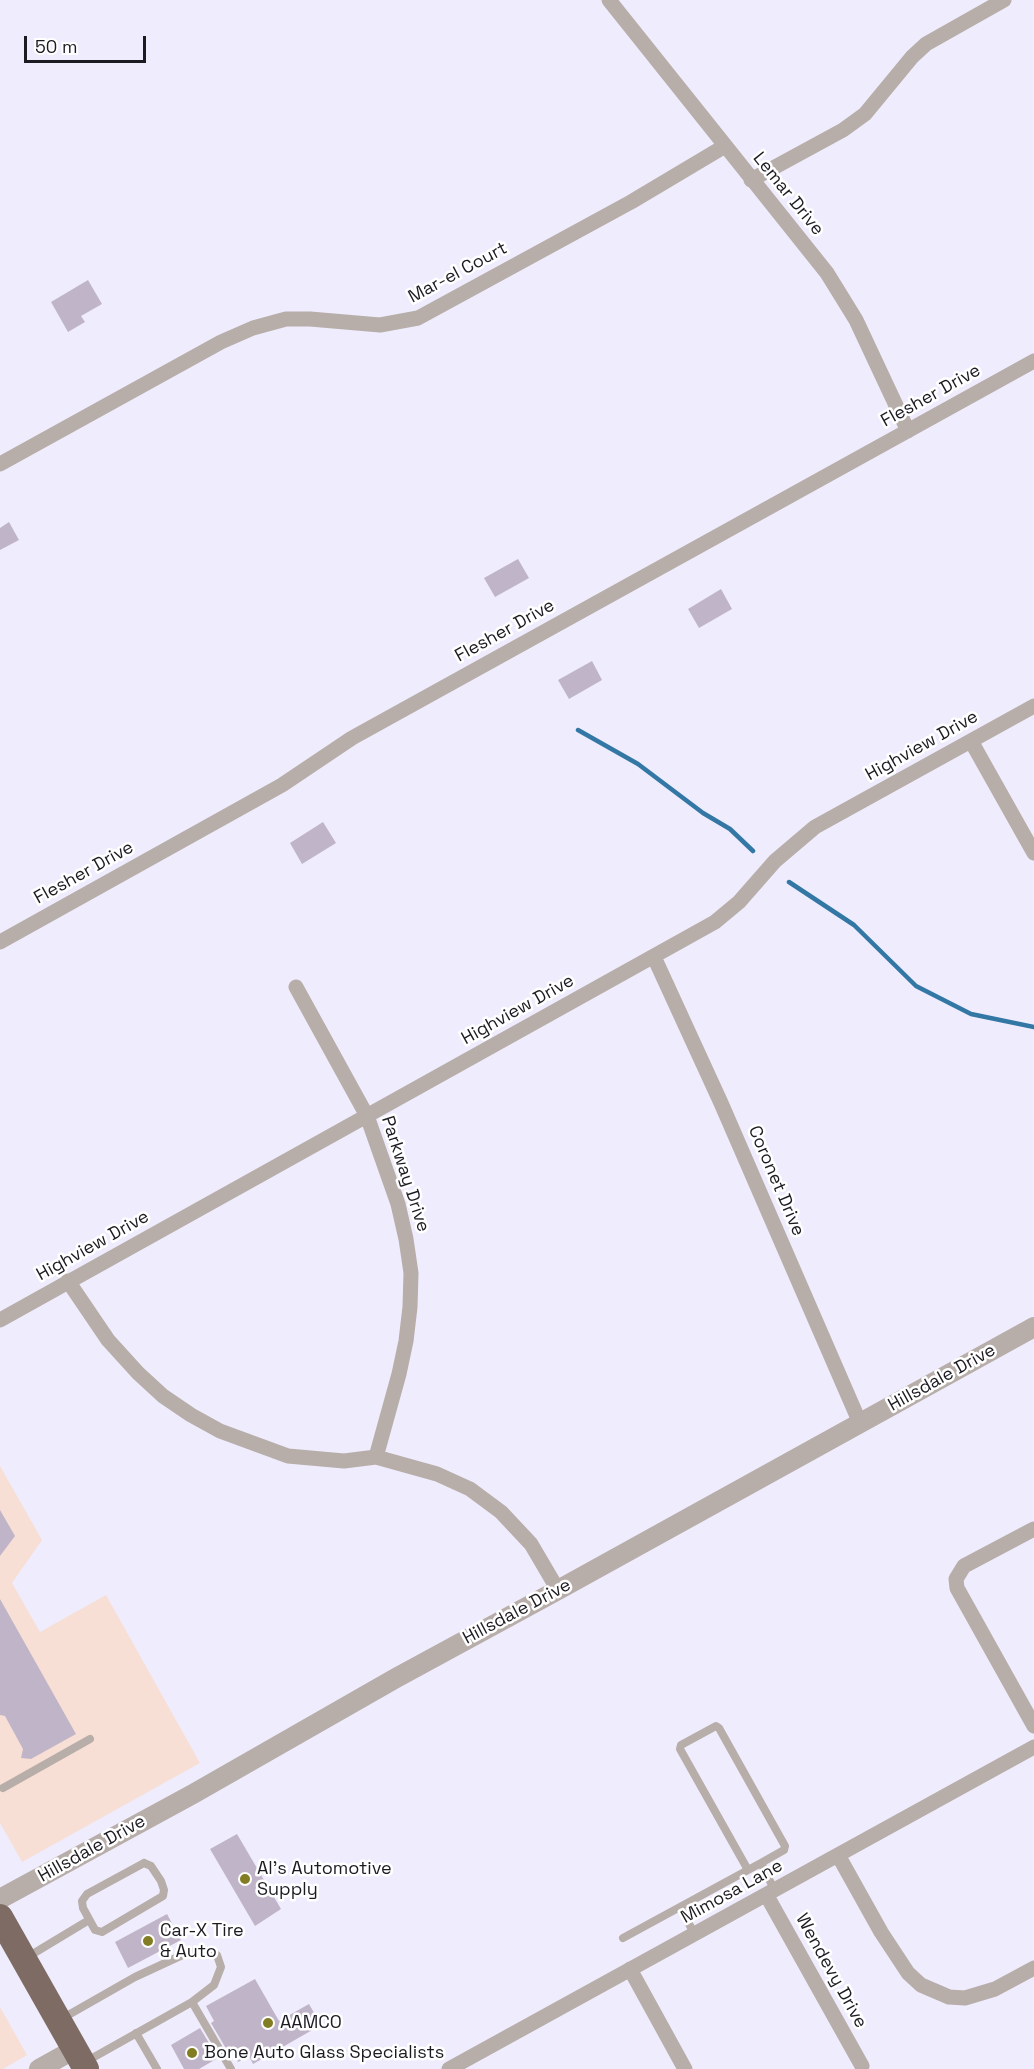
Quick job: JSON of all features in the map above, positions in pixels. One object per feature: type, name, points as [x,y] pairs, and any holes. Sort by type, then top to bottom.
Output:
[{"type":"highway","points":[[0,1917],[82,2060]]},
{"type":"street","name":"Lemar Drive","points":[[609,0],[827,273],[856,320],[908,431]]},
{"type":"street","points":[[751,180],[843,130],[865,114],[912,57],[926,44],[1004,0]]},
{"type":"street","name":"Mar-el Court","points":[[0,464],[221,342],[253,328],[285,319],[381,325],[418,318],[631,202],[725,146]]},
{"type":"street","name":"Flesher Drive","points":[[0,942],[282,785],[352,738],[1034,361]]},
{"type":"street","name":"Highview Drive","points":[[0,1320],[715,922],[739,902],[775,861],[815,827],[1034,706]]},
{"type":"street","points":[[971,741],[1034,854]]},
{"type":"street","name":"Coronet Drive","points":[[654,957],[721,1103],[860,1423]]},
{"type":"street","name":"Parkway Drive","points":[[296,987],[367,1116],[398,1204],[406,1239],[411,1272],[406,1341],[376,1457]]},
{"type":"street","points":[[68,1281],[108,1340],[138,1373],[163,1396],[191,1415],[220,1431],[288,1456],[344,1461],[376,1457],[437,1474],[470,1489],[501,1512],[531,1544],[558,1590]]},
{"type":"street","name":"Hillsdale Drive","points":[[0,1899],[1034,1327]]},
{"type":"street","points":[[1034,1528],[964,1566],[956,1579],[957,1588],[1034,1726]]},
{"type":"street","name":"Mimosa Lane","points":[[449,2069],[771,1894],[1034,1747]]},
{"type":"street","points":[[838,1855],[886,1940],[908,1973],[921,1985],[949,1997],[965,1998],[995,1989],[1034,1968]]},
{"type":"street","name":"Wendevy Drive","points":[[771,1894],[862,2066]]},
{"type":"street","points":[[630,1969],[685,2069]]},
{"type":"street","points":[[39,2069],[82,2060]]},
{"type":"lane","points":[[623,1938],[761,1863],[784,1850],[785,1846],[716,1726],[681,1745],[681,1749],[748,1870]]},
{"type":"lane","points":[[3,1788],[90,1739]]},
{"type":"lane","points":[[144,1863],[151,1866],[161,1881],[163,1896],[102,1932],[95,1930],[89,1920],[82,1908],[82,1901],[87,1894],[144,1863]]},
{"type":"lane","points":[[761,1863],[771,1894]]},
{"type":"lane","points":[[680,1907],[695,1935]]},
{"type":"lane","points":[[24,1959],[89,1920]]},
{"type":"lane","points":[[58,2020],[135,1977],[189,1952],[207,1950],[217,1955],[221,1967],[214,1985],[192,2002],[82,2060]]},
{"type":"lane","points":[[192,2002],[231,2069]]},
{"type":"lane","points":[[136,2033],[157,2069]]},
{"type":"shaded area","points":[[0,1466],[42,1540],[12,1583],[40,1632],[106,1595],[200,1763],[22,1862],[0,1823]]},
{"type":"shaded area","points":[[0,2007],[27,2055],[3,2069],[0,2069]]},
{"type":"building","points":[[88,280],[102,304],[81,316],[85,322],[68,332],[51,302]]},
{"type":"building","points":[[9,522],[19,540],[0,550],[0,528]]},
{"type":"building","points":[[518,559],[529,578],[495,597],[484,578]]},
{"type":"building","points":[[721,589],[732,609],[699,628],[688,609]]},
{"type":"building","points":[[592,661],[602,680],[569,699],[558,680]]},
{"type":"building","points":[[323,822],[336,843],[302,864],[290,843]]},
{"type":"building","points":[[0,1510],[15,1536],[0,1556]]},
{"type":"building","points":[[0,1599],[76,1734],[31,1759],[21,1758],[23,1749],[5,1716],[0,1715]]},
{"type":"building","name":"Al's Automotive Supply","points":[[237,1834],[281,1909],[255,1926],[210,1849]]},
{"type":"building","name":"Car-X Tire & Auto","points":[[167,1914],[181,1940],[128,1968],[115,1942]]},
{"type":"building","name":"AAMCO","points":[[255,1979],[279,2021],[309,2004],[321,2025],[253,2064],[249,2056],[238,2062],[231,2051],[228,2052],[211,2023],[214,2021],[206,2006]]},
{"type":"building","name":"Bone Auto Glass Specialists","points":[[200,2028],[218,2058],[199,2069],[184,2069],[171,2045]]},
{"type":"waterway","points":[[578,730],[638,764],[703,813],[730,829],[753,851]]},
{"type":"waterway","points":[[789,882],[854,925],[916,986],[971,1014],[1034,1027]]},
{"type":"place","name":"Al's Automotive Supply","points":[[245,1879]]},
{"type":"place","name":"Car-X Tire & Auto","points":[[148,1941]]},
{"type":"place","name":"AAMCO","points":[[268,2023]]},
{"type":"place","name":"Bone Auto Glass Specialists","points":[[192,2053]]}]
